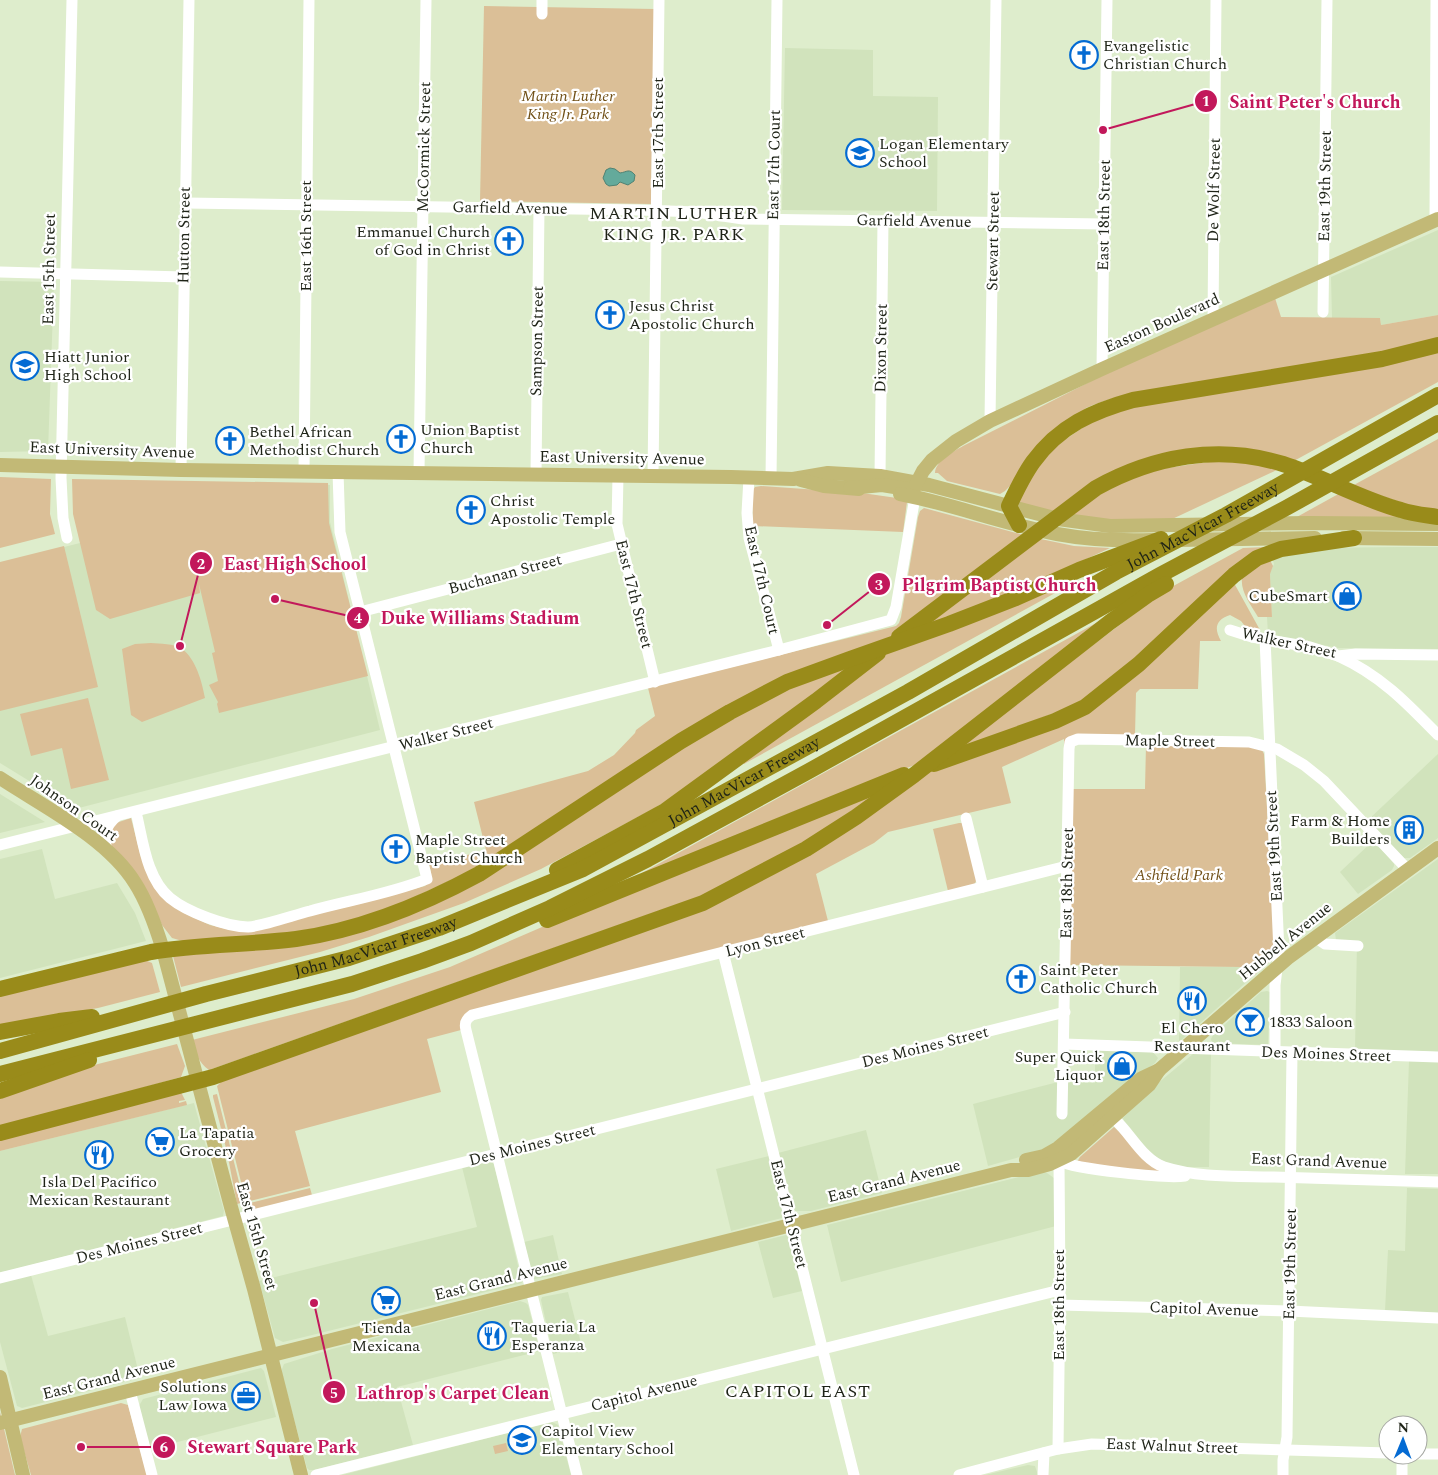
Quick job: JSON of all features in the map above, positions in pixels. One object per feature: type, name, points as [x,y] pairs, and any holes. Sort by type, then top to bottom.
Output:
[{"type":"highway","points":[[1019,525],[1009,506],[1024,475],[1044,449],[1059,435],[1075,422],[1106,407],[1150,397],[1382,359],[1438,345]]},
{"type":"highway","name":"John MacVicar Freeway","points":[[0,1051],[206,994],[349,958],[461,919],[583,869],[908,692],[1116,572],[1226,515],[1438,395]]},
{"type":"highway","name":"John MacVicar Freeway","points":[[0,1074],[352,984],[471,943],[550,908],[810,771],[1160,575],[1286,508],[1438,423]]},
{"type":"highway","points":[[461,919],[665,811],[816,701],[1078,500],[1119,475],[1160,461],[1184,456],[1230,455],[1256,458],[1284,465],[1383,504],[1414,513],[1438,517]]},
{"type":"highway","points":[[0,1133],[198,1082],[236,1070],[703,903],[806,848],[856,817],[899,786],[1110,622],[1149,594],[1286,508]]},
{"type":"highway","points":[[0,989],[163,950],[265,942],[334,932],[374,921],[452,889],[486,870],[681,741],[730,712],[787,682],[950,624],[1016,598],[1079,570],[1226,515]]},
{"type":"highway","points":[[471,943],[516,932],[905,774],[1055,721],[1085,707],[1140,664],[1248,564],[1281,549],[1354,538]]},
{"type":"highway","points":[[0,1032],[59,1021],[137,1013]]},
{"type":"highway","points":[[0,1091],[78,1065],[149,1035]]},
{"type":"main road","name":"Easton Boulevard","points":[[918,483],[923,471],[932,460],[956,442],[990,421],[1437,219]]},
{"type":"main road","name":"East University Avenue","points":[[0,465],[181,470],[771,479],[793,479],[828,473],[880,476],[918,483],[1058,519],[1110,526],[1310,523],[1438,524]]},
{"type":"main road","name":"East University Avenue","points":[[793,479],[824,486],[915,497],[1056,534],[1112,541],[1354,538],[1438,539]]},
{"type":"main road","points":[[850,488],[882,485],[913,490],[918,483]]},
{"type":"main road","name":"Johnson Court","points":[[0,778],[76,826],[108,852],[135,883],[150,913],[163,950]]},
{"type":"main road","name":"Hubbell Avenue","points":[[1056,1156],[1099,1113],[1142,1078],[1159,1070],[1278,966],[1438,848]]},
{"type":"main road","name":"East 15th Street","points":[[163,950],[253,1285],[301,1475]]},
{"type":"main road","name":"Hubbell Avenue","points":[[1056,1156],[1070,1154],[1149,1085],[1159,1070]]},
{"type":"main road","name":"East Grand Avenue","points":[[5,1422],[1011,1170],[1026,1160],[1056,1156]]},
{"type":"main road","points":[[0,1377],[5,1422],[23,1475]]},
{"type":"street","name":"East 15th Street","points":[[67,538],[63,518],[61,466],[72,0]]},
{"type":"street","name":"Hutton Street","points":[[181,470],[189,0]]},
{"type":"street","name":"East 16th Street","points":[[304,471],[309,0]]},
{"type":"street","name":"McCormick Street","points":[[419,473],[426,0]]},
{"type":"street","points":[[542,0],[542,14]]},
{"type":"street","name":"East 17th Street","points":[[653,476],[658,211],[659,0]]},
{"type":"street","name":"East 17th Court","points":[[771,479],[776,0]]},
{"type":"street","name":"Stewart Street","points":[[990,421],[996,0]]},
{"type":"street","name":"East 18th Street","points":[[1102,369],[1107,0]]},
{"type":"street","name":"De Wolf Street","points":[[1213,319],[1216,0]]},
{"type":"street","name":"East 19th Street","points":[[1323,312],[1327,0]]},
{"type":"street","points":[[1436,0],[1437,219]]},
{"type":"street","name":"Garfield Avenue","points":[[185,203],[539,208],[696,212],[727,218],[1104,224]]},
{"type":"street","name":"Sampson Street","points":[[536,474],[539,208]]},
{"type":"street","name":"Dixon Street","points":[[880,476],[883,221]]},
{"type":"street","points":[[0,272],[183,277]]},
{"type":"street","points":[[136,812],[149,866],[157,882],[170,898],[197,913],[228,925],[250,927],[399,890],[427,880],[340,532],[338,472]]},
{"type":"street","name":"East 17th Street","points":[[618,476],[617,524],[655,682]]},
{"type":"street","name":"East 17th Court","points":[[749,478],[747,513],[749,538],[779,650]]},
{"type":"street","name":"Walker Street","points":[[0,845],[655,682],[891,620],[896,607],[915,497]]},
{"type":"street","name":"Buchanan Street","points":[[360,612],[621,544]]},
{"type":"street","name":"Walker Street","points":[[1230,630],[1246,636],[1310,647],[1338,656],[1356,654],[1438,655]]},
{"type":"street","name":"East 19th Street","points":[[1265,639],[1279,952],[1275,985],[1275,1052]]},
{"type":"street","points":[[1338,656],[1364,670],[1392,690],[1438,735]]},
{"type":"street","name":"Maple Street","points":[[1070,742],[1078,739],[1249,742],[1269,746],[1294,758],[1324,781],[1408,870]]},
{"type":"street","name":"East 18th Street","points":[[1062,1114],[1070,742]]},
{"type":"street","points":[[108,852],[104,843],[104,836],[111,822],[117,816]]},
{"type":"street","points":[[966,818],[983,887]]},
{"type":"street","name":"Lyon Street","points":[[497,1154],[466,1030],[466,1021],[472,1015],[1067,866]]},
{"type":"street","points":[[1315,937],[1325,944],[1358,946]]},
{"type":"street","name":"East 17th Street","points":[[723,952],[854,1475]]},
{"type":"street","name":"Des Moines Street","points":[[0,1278],[1065,1012]]},
{"type":"street","name":"Des Moines Street","points":[[1064,1044],[1438,1057]]},
{"type":"street","name":"East 19th Street","points":[[1283,1475],[1283,1460],[1286,1450],[1292,1178],[1292,1053]]},
{"type":"street","points":[[1099,1113],[1105,1113],[1113,1117]]},
{"type":"street","name":"East Grand Avenue","points":[[1113,1117],[1141,1151],[1154,1162],[1170,1169],[1199,1174],[1438,1182]]},
{"type":"street","points":[[497,1154],[577,1475]]},
{"type":"street","name":"East 18th Street","points":[[1056,1156],[1060,1290],[1058,1449]]},
{"type":"street","name":"East Grand Avenue","points":[[1056,1156],[1075,1166],[1160,1176],[1180,1177],[1199,1174]]},
{"type":"street","name":"Capitol Avenue","points":[[316,1475],[1060,1290]]},
{"type":"street","name":"Capitol Avenue","points":[[1060,1305],[1438,1318]]},
{"type":"street","points":[[130,1391],[152,1475]]},
{"type":"street","name":"East Walnut Street","points":[[959,1475],[1078,1445],[1105,1444],[1378,1453]]},
{"type":"street","points":[[1043,1475],[1044,1453]]},
{"type":"shaded area","name":"Logan Elementary School","points":[[785,48],[873,50],[873,96],[938,97],[937,211],[782,210]]},
{"type":"shaded area","points":[[1438,230],[1438,315],[1381,325],[1380,318],[1332,318],[1331,277]]},
{"type":"shaded area","name":"Hiatt Junior High School","points":[[0,281],[54,282],[48,451],[0,452]]},
{"type":"shaded area","points":[[73,480],[330,485],[330,522],[380,730],[75,809],[0,763],[0,563],[80,543]]},
{"type":"shaded area","points":[[1438,547],[1438,649],[1338,648],[1268,634],[1267,617],[1272,617],[1270,573],[1274,564],[1272,557],[1309,548]]},
{"type":"shaded area","points":[[1438,754],[1438,838],[1410,858],[1404,858],[1367,821]]},
{"type":"shaded area","points":[[0,794],[45,822],[0,833]]},
{"type":"shaded area","points":[[1374,840],[1394,866],[1392,870],[1358,894],[1340,872]]},
{"type":"shaded area","points":[[42,849],[55,899],[117,883],[135,913],[146,941],[0,978],[0,859]]},
{"type":"shaded area","points":[[1438,859],[1438,1052],[1355,1050],[1357,942],[1336,940],[1335,933]]},
{"type":"shaded area","points":[[1180,967],[1242,967],[1251,978],[1179,1042]]},
{"type":"shaded area","points":[[1261,992],[1270,992],[1268,1045],[1212,1043],[1213,1035]]},
{"type":"shaded area","points":[[1095,1050],[1153,1052],[1158,1058],[1155,1063],[1058,1141],[1044,1150],[988,1166],[973,1104],[1058,1082],[1095,1083]]},
{"type":"shaded area","points":[[1193,1054],[1211,1054],[1209,1167],[1184,1167],[1169,1164],[1149,1153],[1125,1124],[1123,1118],[1157,1084]]},
{"type":"shaded area","points":[[1409,1061],[1438,1061],[1438,1174],[1405,1174]]},
{"type":"shaded area","points":[[194,1103],[224,1211],[223,1216],[0,1273],[0,1151]]},
{"type":"shaded area","points":[[866,1130],[882,1193],[811,1211],[793,1211],[778,1153]]},
{"type":"shaded area","points":[[769,1156],[783,1214],[782,1218],[731,1231],[716,1169]]},
{"type":"shaded area","points":[[491,1161],[494,1164],[522,1283],[283,1342],[275,1338],[259,1281],[477,1227],[462,1167]]},
{"type":"shaded area","points":[[1044,1172],[1054,1178],[1056,1226],[841,1282],[827,1225]]},
{"type":"shaded area","points":[[1407,1188],[1438,1189],[1438,1313],[1385,1311],[1388,1250],[1405,1251]]},
{"type":"shaded area","points":[[553,1235],[562,1274],[534,1279],[524,1242]]},
{"type":"shaded area","points":[[786,1235],[802,1291],[773,1298],[758,1242]]},
{"type":"shaded area","points":[[31,1275],[48,1336],[125,1317],[140,1378],[22,1408],[17,1406],[0,1342],[0,1283]]},
{"type":"shaded area","points":[[568,1292],[582,1347],[553,1354],[541,1300],[542,1297]]},
{"type":"shaded area","points":[[520,1301],[528,1305],[540,1351],[397,1387],[413,1445],[314,1470],[307,1468],[282,1374],[284,1364],[332,1349]]},
{"type":"shaded area","points":[[261,1368],[264,1371],[276,1417],[150,1449],[139,1406],[143,1399]]},
{"type":"shaded area","name":"Capitol View Elementary School","points":[[552,1422],[558,1425],[571,1475],[342,1475]]},
{"type":"shaded area","points":[[1028,1465],[1035,1466],[1038,1475],[985,1475]]},
{"type":"green space","name":"Martin Luther King Jr. Park","points":[[484,6],[655,9],[651,204],[480,201]]},
{"type":"green space","points":[[1275,298],[1281,317],[1380,318],[1381,325],[1438,315],[1438,339],[1404,349],[1148,390],[1101,402],[1086,408],[1000,494],[947,481],[938,473],[935,473],[938,464],[942,460],[963,446],[1127,363]]},
{"type":"green space","points":[[1438,350],[1438,382],[1292,462],[1193,450],[1053,513],[1017,504],[1020,493],[1050,450],[1107,411]]},
{"type":"green space","points":[[1438,439],[1438,512],[1424,510],[1352,486]]},
{"type":"green space","points":[[1228,459],[1281,468],[1168,521],[1101,520],[1067,516],[1081,505],[1140,472]]},
{"type":"green space","points":[[0,477],[51,479],[50,514],[55,534],[0,548]]},
{"type":"green space","points":[[72,479],[328,483],[329,523],[368,676],[219,713],[218,702],[209,685],[218,681],[212,653],[215,652],[199,584],[200,593],[110,619],[96,610],[73,514]]},
{"type":"green space","points":[[755,487],[862,493],[904,499],[907,502],[903,532],[753,526],[752,492]]},
{"type":"green space","points":[[1342,492],[1405,518],[1295,518]]},
{"type":"green space","points":[[924,508],[1024,535],[889,639],[817,665],[473,870],[393,907],[332,926],[272,935],[186,942],[172,938],[162,925],[151,901],[108,842],[113,824],[131,818],[141,857],[184,913],[210,925],[231,930],[346,907],[425,886],[431,876],[429,865],[486,850],[474,802],[588,771],[614,755],[636,730],[655,716],[648,688],[896,626],[901,617],[918,517],[920,511]]},
{"type":"green space","points":[[1036,538],[1074,546],[1110,548],[1041,580],[918,629]]},
{"type":"green space","points":[[64,546],[98,687],[0,711],[0,562]]},
{"type":"green space","points":[[1265,547],[1150,647],[1078,704],[951,752],[1166,590],[1243,548]]},
{"type":"green space","points":[[1269,558],[1273,566],[1270,574],[1272,617],[1258,617],[1244,593],[1242,577]]},
{"type":"green space","points":[[1075,575],[1077,581],[744,764],[744,762],[893,648]]},
{"type":"green space","points":[[1234,583],[1260,630],[1248,630],[1241,621],[1230,615],[1221,619],[1217,625],[1217,633],[1221,641],[1200,641],[1198,689],[1140,689],[1136,693],[1135,735],[1064,745],[1064,739],[1002,767],[1011,803],[888,832],[874,843],[816,874],[828,921],[474,1010],[461,1030],[427,1039],[441,1092],[295,1131],[310,1186],[246,1202],[217,1086],[222,1081],[683,914],[925,772],[1053,727]]},
{"type":"green space","points":[[1107,617],[920,763],[810,805],[642,874],[642,873]]},
{"type":"green space","points":[[151,643],[175,646],[187,653],[198,671],[205,698],[142,722],[131,715],[122,649],[135,644]]},
{"type":"green space","points":[[863,659],[723,766],[653,809],[541,869],[464,903],[369,937],[320,952],[181,987],[173,956],[386,921],[697,736],[780,690]]},
{"type":"green space","points":[[88,698],[109,780],[71,789],[62,748],[31,756],[20,714]]},
{"type":"green space","name":"Ashfield Park","points":[[1146,745],[1251,746],[1262,750],[1264,754],[1275,954],[1273,959],[1251,978],[1242,967],[1070,965],[1072,789],[1145,789]]},
{"type":"green space","points":[[892,784],[803,843],[701,896],[209,1070],[202,1064],[196,1053],[192,1040],[354,999],[450,967],[616,895]]},
{"type":"green space","points":[[962,823],[977,879],[974,885],[948,891],[933,829]]},
{"type":"green space","points":[[145,960],[152,963],[160,992],[98,1008],[0,1026],[0,994]]},
{"type":"green space","points":[[177,1044],[185,1066],[181,1077],[0,1128],[0,1095],[98,1064]]},
{"type":"green space","points":[[181,1092],[185,1100],[179,1101],[179,1103],[186,1101],[187,1105],[0,1151],[0,1138]]},
{"type":"green space","points":[[217,1094],[244,1202],[237,1204],[227,1152],[213,1097],[213,1095]]},
{"type":"green space","points":[[1114,1127],[1159,1169],[1159,1173],[1077,1162],[1080,1157]]},
{"type":"green space","points":[[310,1188],[312,1195],[249,1211],[246,1204]]},
{"type":"green space","points":[[121,1403],[128,1405],[147,1475],[31,1475],[20,1437],[22,1429]]},
{"type":"green space","points":[[0,1412],[15,1475],[0,1475]]},
{"type":"green space","points":[[523,1438],[526,1447],[511,1450],[509,1442]]},
{"type":"green space","points":[[506,1443],[508,1451],[495,1454],[493,1446]]},
{"type":"water","points":[[610,168],[620,173],[631,172],[635,175],[634,181],[628,185],[620,182],[617,185],[609,186],[603,178],[606,170]]},
{"type":"place","name":"Evangelistic Christian Church","points":[[1084,55]]},
{"type":"place","name":"Saint Peter's Church","points":[[1103,130]]},
{"type":"place","name":"Logan Elementary School","points":[[860,153]]},
{"type":"place","name":"Emmanuel Church of God in Christ","points":[[509,241]]},
{"type":"place","name":"Jesus Christ Apostolic Church","points":[[610,315]]},
{"type":"place","name":"Hiatt Junior High School","points":[[25,366]]},
{"type":"place","name":"Union Baptist Church","points":[[401,439]]},
{"type":"place","name":"Bethel African Methodist Church","points":[[230,441]]},
{"type":"place","name":"Christ Apostolic Temple","points":[[471,510]]},
{"type":"place","name":"CubeSmart","points":[[1347,596]]},
{"type":"place","name":"Duke Williams Stadium","points":[[275,599]]},
{"type":"place","name":"Pilgrim Baptist Church","points":[[827,625]]},
{"type":"place","name":"East High School","points":[[180,646]]},
{"type":"place","name":"Farm & Home Builders","points":[[1409,830]]},
{"type":"place","name":"Maple Street Baptist Church","points":[[396,849]]},
{"type":"place","name":"Saint Peter Catholic Church","points":[[1021,979]]},
{"type":"place","name":"El Chero Restaurant","points":[[1192,1001]]},
{"type":"place","name":"1833 Saloon","points":[[1250,1022]]},
{"type":"place","name":"Super Quick Liquor","points":[[1122,1066]]},
{"type":"place","name":"La Tapatia Grocery","points":[[160,1142]]},
{"type":"place","name":"Isla Del Pacifico Mexican Restaurant","points":[[99,1155]]},
{"type":"place","name":"Tienda Mexicana","points":[[386,1301]]},
{"type":"place","name":"Lathrop's Carpet Clean","points":[[314,1303]]},
{"type":"place","name":"Taqueria La Esperanza","points":[[492,1336]]},
{"type":"place","name":"Solutions Law Iowa","points":[[246,1396]]},
{"type":"place","name":"Capitol View Elementary School","points":[[522,1440]]},
{"type":"place","name":"Stewart Square Park","points":[[81,1447]]},
{"type":"district","name":"MARTIN LUTHER KING JR. PARK","points":[[674,223]]},
{"type":"district","name":"CAPITOL EAST","points":[[798,1391]]}]
